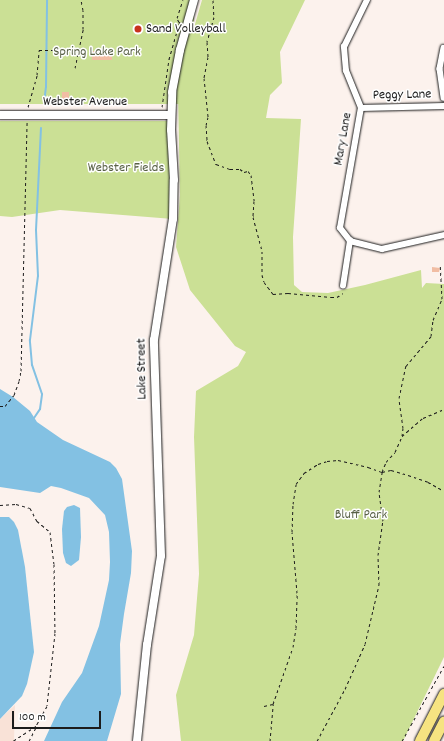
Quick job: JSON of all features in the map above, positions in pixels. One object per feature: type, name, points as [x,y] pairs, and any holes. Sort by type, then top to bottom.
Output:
[{"type":"highway","points":[[420,741],[444,694]]},
{"type":"highway","points":[[434,741],[444,721]]},
{"type":"street","name":"Lake Street","points":[[137,741],[146,645],[160,556],[154,340],[173,219],[174,180],[171,115],[176,66],[194,0]]},
{"type":"street","name":"Mary Lane","points":[[350,241],[340,228],[361,108],[346,71],[344,47],[367,0]]},
{"type":"street","points":[[444,48],[442,69],[444,98]]},
{"type":"street","name":"Peggy Lane","points":[[361,108],[444,106]]},
{"type":"street","name":"Webster Avenue","points":[[0,115],[171,115]]},
{"type":"street","points":[[343,286],[350,241],[382,249],[444,235]]},
{"type":"path","points":[[75,68],[83,29],[83,10],[81,0]]},
{"type":"path","points":[[179,23],[177,18],[183,0]]},
{"type":"path","points":[[213,0],[214,17],[207,42],[208,57],[204,78],[208,117],[206,125],[207,141],[216,164],[230,169],[240,169],[244,172],[248,171],[251,175],[254,201],[253,217],[262,251],[262,275],[264,282],[273,294],[288,293],[311,296],[337,296],[343,294],[343,286]]},
{"type":"path","points":[[161,109],[168,64],[179,23],[182,19]]},
{"type":"path","points":[[0,406],[5,406],[17,388],[21,371],[21,285],[27,157],[26,115],[37,75],[39,50],[78,50]]},
{"type":"path","points":[[317,741],[345,689],[367,636],[379,585],[378,555],[383,521],[380,492],[382,472],[386,462],[395,452],[402,436],[403,428],[399,398],[406,366],[417,351],[426,344],[431,336],[433,320],[442,299],[440,266]]},
{"type":"path","points":[[402,436],[423,418],[444,409]]},
{"type":"path","points":[[270,741],[273,704],[293,647],[296,628],[297,593],[292,532],[292,504],[296,484],[304,473],[318,464],[338,460],[368,466],[382,472],[391,470],[428,482],[444,491]]},
{"type":"path","points":[[0,505],[16,504],[30,508],[37,521],[50,532],[53,546],[55,633],[47,706],[29,741]]},
{"type":"path","points":[[402,741],[444,666]]},
{"type":"path","points":[[264,706],[273,704]]},
{"type":"path","points":[[13,741],[36,726]]},
{"type":"shaded area","points":[[15,705],[14,741],[0,741],[0,719]]},
{"type":"green space","name":"Spring Lake Park","points":[[0,0],[194,0],[194,104],[0,104]]},
{"type":"green space","name":"Bluff Park","points":[[202,0],[305,0],[280,52],[282,83],[270,95],[266,118],[301,119],[293,237],[294,285],[302,292],[328,293],[421,270],[422,288],[426,283],[444,284],[444,657],[403,741],[181,741],[176,695],[194,635],[199,574],[194,437],[196,391],[238,366],[246,352],[235,346],[190,290],[176,247],[180,195],[178,93],[185,59]]},
{"type":"green space","name":"Webster Fields","points":[[0,121],[171,121],[173,219],[60,210],[12,217],[0,216]]},
{"type":"water","points":[[0,389],[13,397],[30,411],[37,422],[63,440],[110,462],[116,468],[122,479],[132,551],[131,573],[120,644],[121,694],[107,741],[44,741],[62,702],[82,673],[99,626],[109,580],[110,562],[109,532],[105,515],[89,498],[61,488],[51,486],[40,493],[0,487]]},
{"type":"water","points":[[74,505],[80,508],[81,537],[79,560],[71,566],[66,563],[63,553],[62,529],[64,511],[67,507]]},
{"type":"water","points":[[0,517],[9,517],[14,522],[18,530],[25,567],[34,652],[27,684],[22,696],[0,719]]},
{"type":"building","points":[[92,51],[112,51],[112,60],[92,60]]},
{"type":"building","points":[[62,92],[69,92],[69,100],[62,100]]},
{"type":"building","points":[[432,267],[440,268],[439,272],[432,272]]},
{"type":"waterway","points":[[44,103],[46,87],[47,0]]},
{"type":"waterway","points":[[34,418],[40,409],[42,394],[32,365],[30,340],[38,276],[36,230],[41,128]]},
{"type":"place","name":"Sand Volleyball","points":[[138,29]]}]
